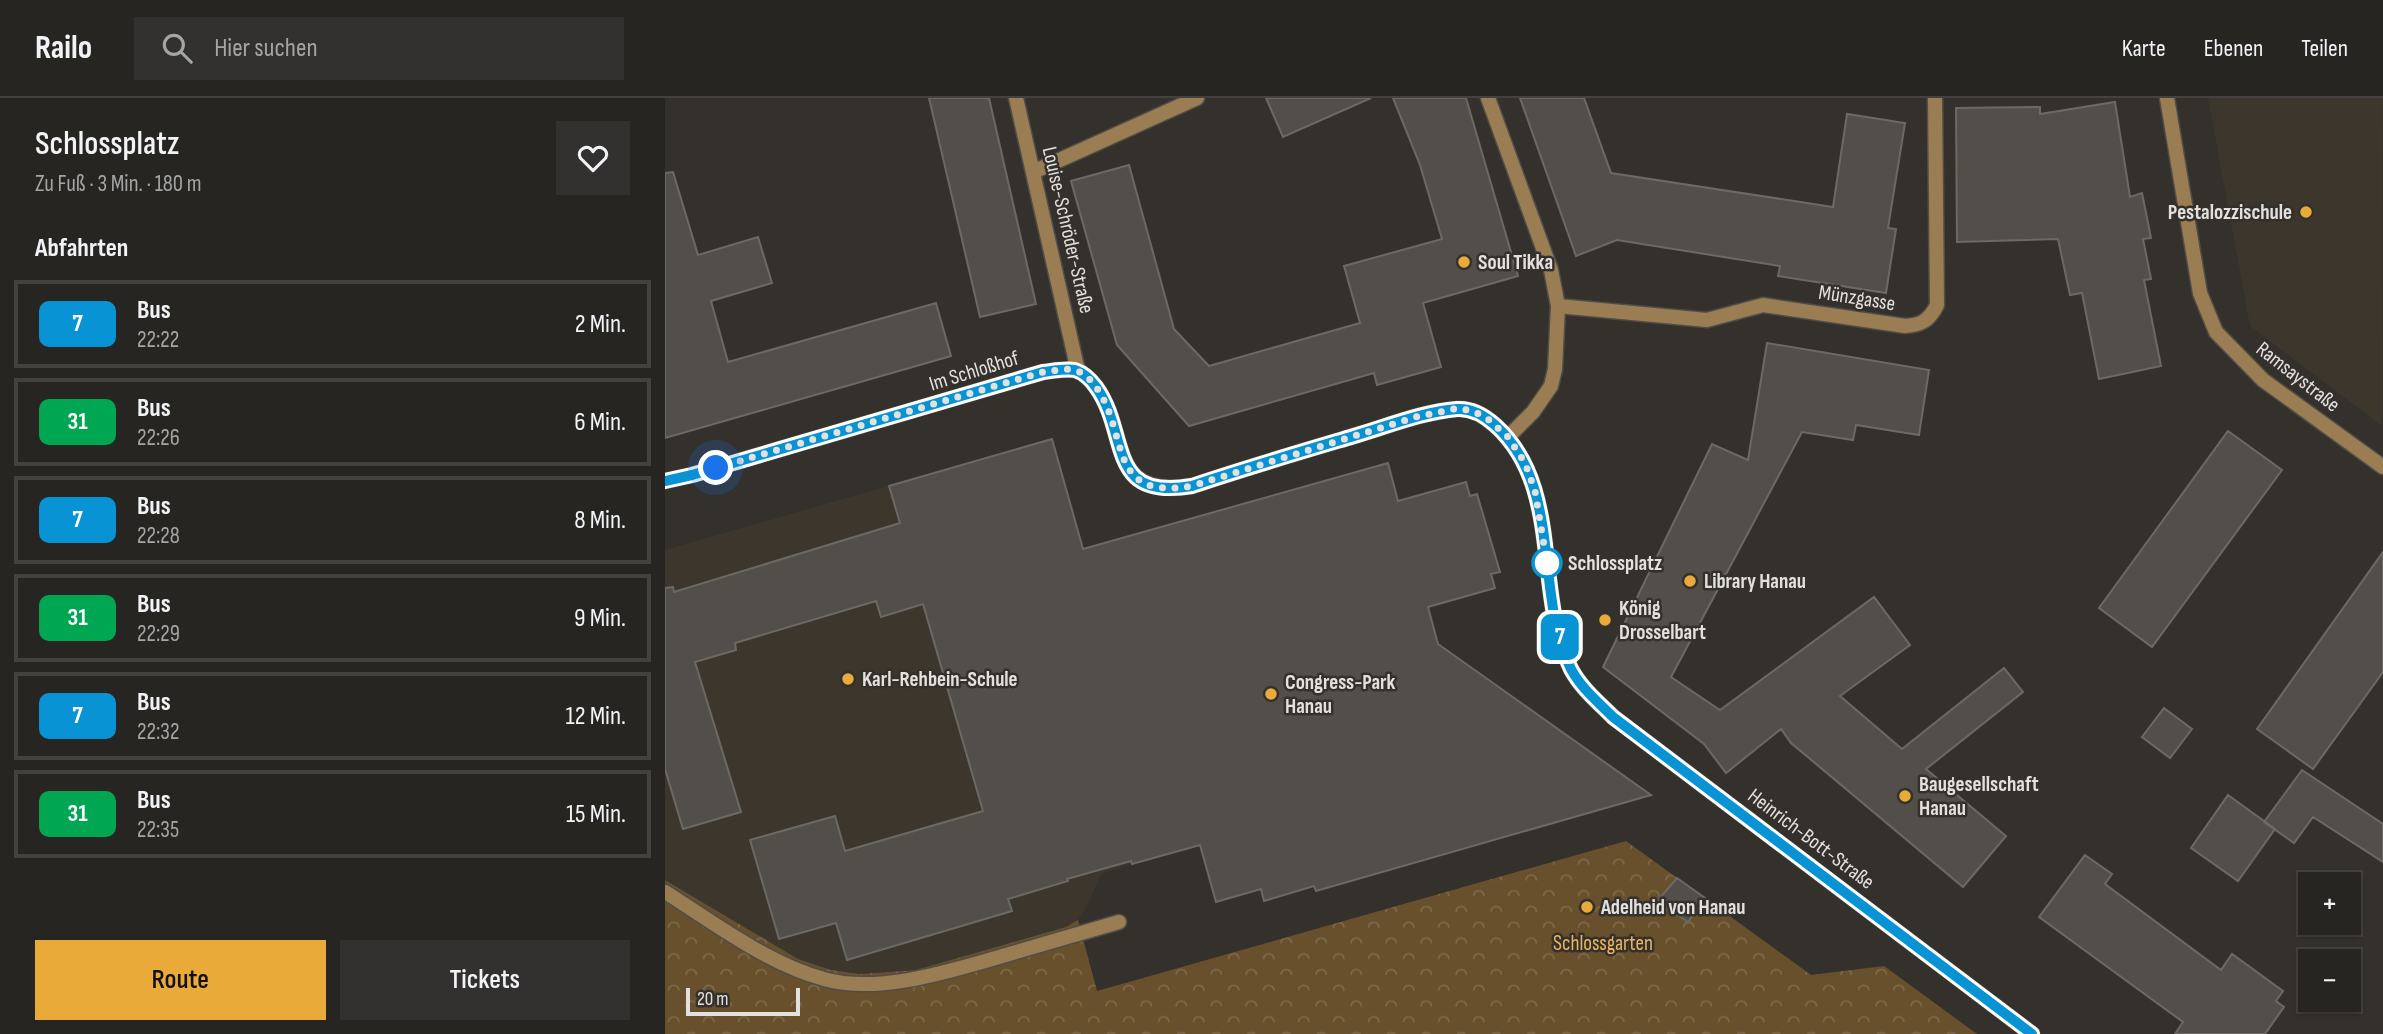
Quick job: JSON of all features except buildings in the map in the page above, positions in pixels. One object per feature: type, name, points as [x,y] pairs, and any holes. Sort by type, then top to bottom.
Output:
[{"type":"street","name":"Louise-Schröder-Straße","points":[[1016,98],[1078,371]]},
{"type":"street","points":[[1033,172],[1197,98]]},
{"type":"street","points":[[1078,371],[1090,380],[1102,395],[1123,460],[1133,476],[1151,486],[1168,490],[1192,486],[1416,417],[1459,408],[1488,419],[1508,437],[1533,412],[1551,386],[1555,369],[1558,306],[1551,270],[1487,98]]},
{"type":"street","name":"Münzgasse","points":[[1558,306],[1707,320],[1763,305],[1905,326],[1917,325],[1931,318],[1937,305],[1935,98]]},
{"type":"street","name":"Ramsaystraße","points":[[2167,98],[2200,293],[2216,332],[2263,380],[2383,467]]},
{"type":"street","name":"Im Schloßhof","points":[[665,481],[1043,372],[1066,369],[1078,371]]},
{"type":"street","name":"Heinrich-Bott-Straße","points":[[1508,437],[1525,463],[1535,491],[1543,531],[1553,616],[1572,670],[1589,694],[1613,717],[2032,1034]]},
{"type":"street","points":[[665,892],[791,967],[825,980],[853,984],[923,979],[1119,922]]},
{"type":"shaded area","name":"Pestalozzischule","points":[[2208,98],[2383,98],[2382,426],[2250,326]]},
{"type":"shaded area","name":"Karl-Rehbein-Schule","points":[[1052,439],[1083,549],[1000,572],[1109,785],[1132,864],[1101,874],[1085,910],[1078,920],[1066,927],[916,970],[860,974],[831,970],[798,959],[665,880],[665,550]]},
{"type":"green space","name":"Schlossgarten","points":[[1626,841],[1811,975],[1884,966],[1977,1034],[665,1034],[665,880],[798,959],[831,970],[860,974],[916,970],[1066,927],[1078,920],[1097,991]]},
{"type":"bus line","name":"7","points":[[665,481],[1043,372],[1066,369],[1078,371],[1090,380],[1102,395],[1123,460],[1133,476],[1151,486],[1168,490],[1192,486],[1416,417],[1459,408],[1475,412],[1488,419],[1508,437],[1525,463],[1535,491],[1543,531],[1553,616],[1572,670],[1589,694],[1613,717],[2032,1034]]},
{"type":"place","name":"Pestalozzischule","points":[[2306,212]]},
{"type":"place","name":"Soul Tikka","points":[[1464,262]]},
{"type":"place","name":"Schlossplatz","points":[[1547,563]]},
{"type":"place","name":"Library Hanau","points":[[1690,581]]},
{"type":"place","name":"König Drosselbart","points":[[1605,620]]},
{"type":"place","name":"Karl-Rehbein-Schule","points":[[848,679]]},
{"type":"place","name":"Congress-Park Hanau","points":[[1271,694]]},
{"type":"place","name":"Baugesellschaft Hanau","points":[[1905,796]]},
{"type":"place","name":"Adelheid von Hanau","points":[[1587,907]]},
{"type":"route","points":[[716,468],[1043,372],[1066,369],[1078,371],[1090,380],[1102,395],[1123,460],[1133,476],[1151,486],[1168,490],[1192,486],[1416,417],[1459,408],[1488,419],[1508,437],[1525,463],[1535,491],[1547,563]]}]
